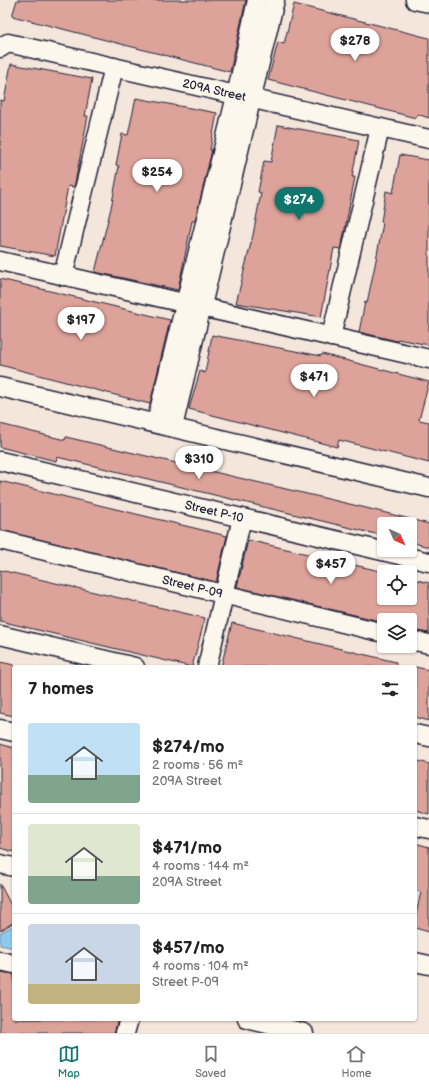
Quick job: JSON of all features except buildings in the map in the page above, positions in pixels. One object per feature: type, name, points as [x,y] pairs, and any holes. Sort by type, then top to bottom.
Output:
[{"type":"street","points":[[244,98],[257,0]]},
{"type":"street","points":[[164,425],[244,98],[275,0]]},
{"type":"street","points":[[416,0],[429,3]]},
{"type":"street","name":"209A Street","points":[[0,48],[8,43],[429,139]]},
{"type":"street","points":[[63,276],[114,68]]},
{"type":"street","points":[[331,337],[380,128]]},
{"type":"street","points":[[0,261],[429,359]]},
{"type":"street","points":[[0,387],[429,488]]},
{"type":"street","name":"Street P-10","points":[[0,461],[429,562]]},
{"type":"street","points":[[207,665],[242,518]]},
{"type":"street","name":"Street P-09","points":[[0,540],[377,631]]},
{"type":"street","points":[[0,635],[127,665]]},
{"type":"street","points":[[417,641],[429,644]]},
{"type":"street","points":[[0,729],[12,732]]},
{"type":"street","points":[[417,734],[429,737]]},
{"type":"street","points":[[417,826],[429,829]]},
{"type":"street","points":[[0,864],[12,867]]},
{"type":"street","points":[[0,961],[12,964]]},
{"type":"street","points":[[417,963],[429,966]]},
{"type":"street","points":[[125,1033],[128,1021]]},
{"type":"street","points":[[255,1021],[304,1033]]},
{"type":"water","points":[[12,926],[12,948],[0,945],[0,933]]}]
